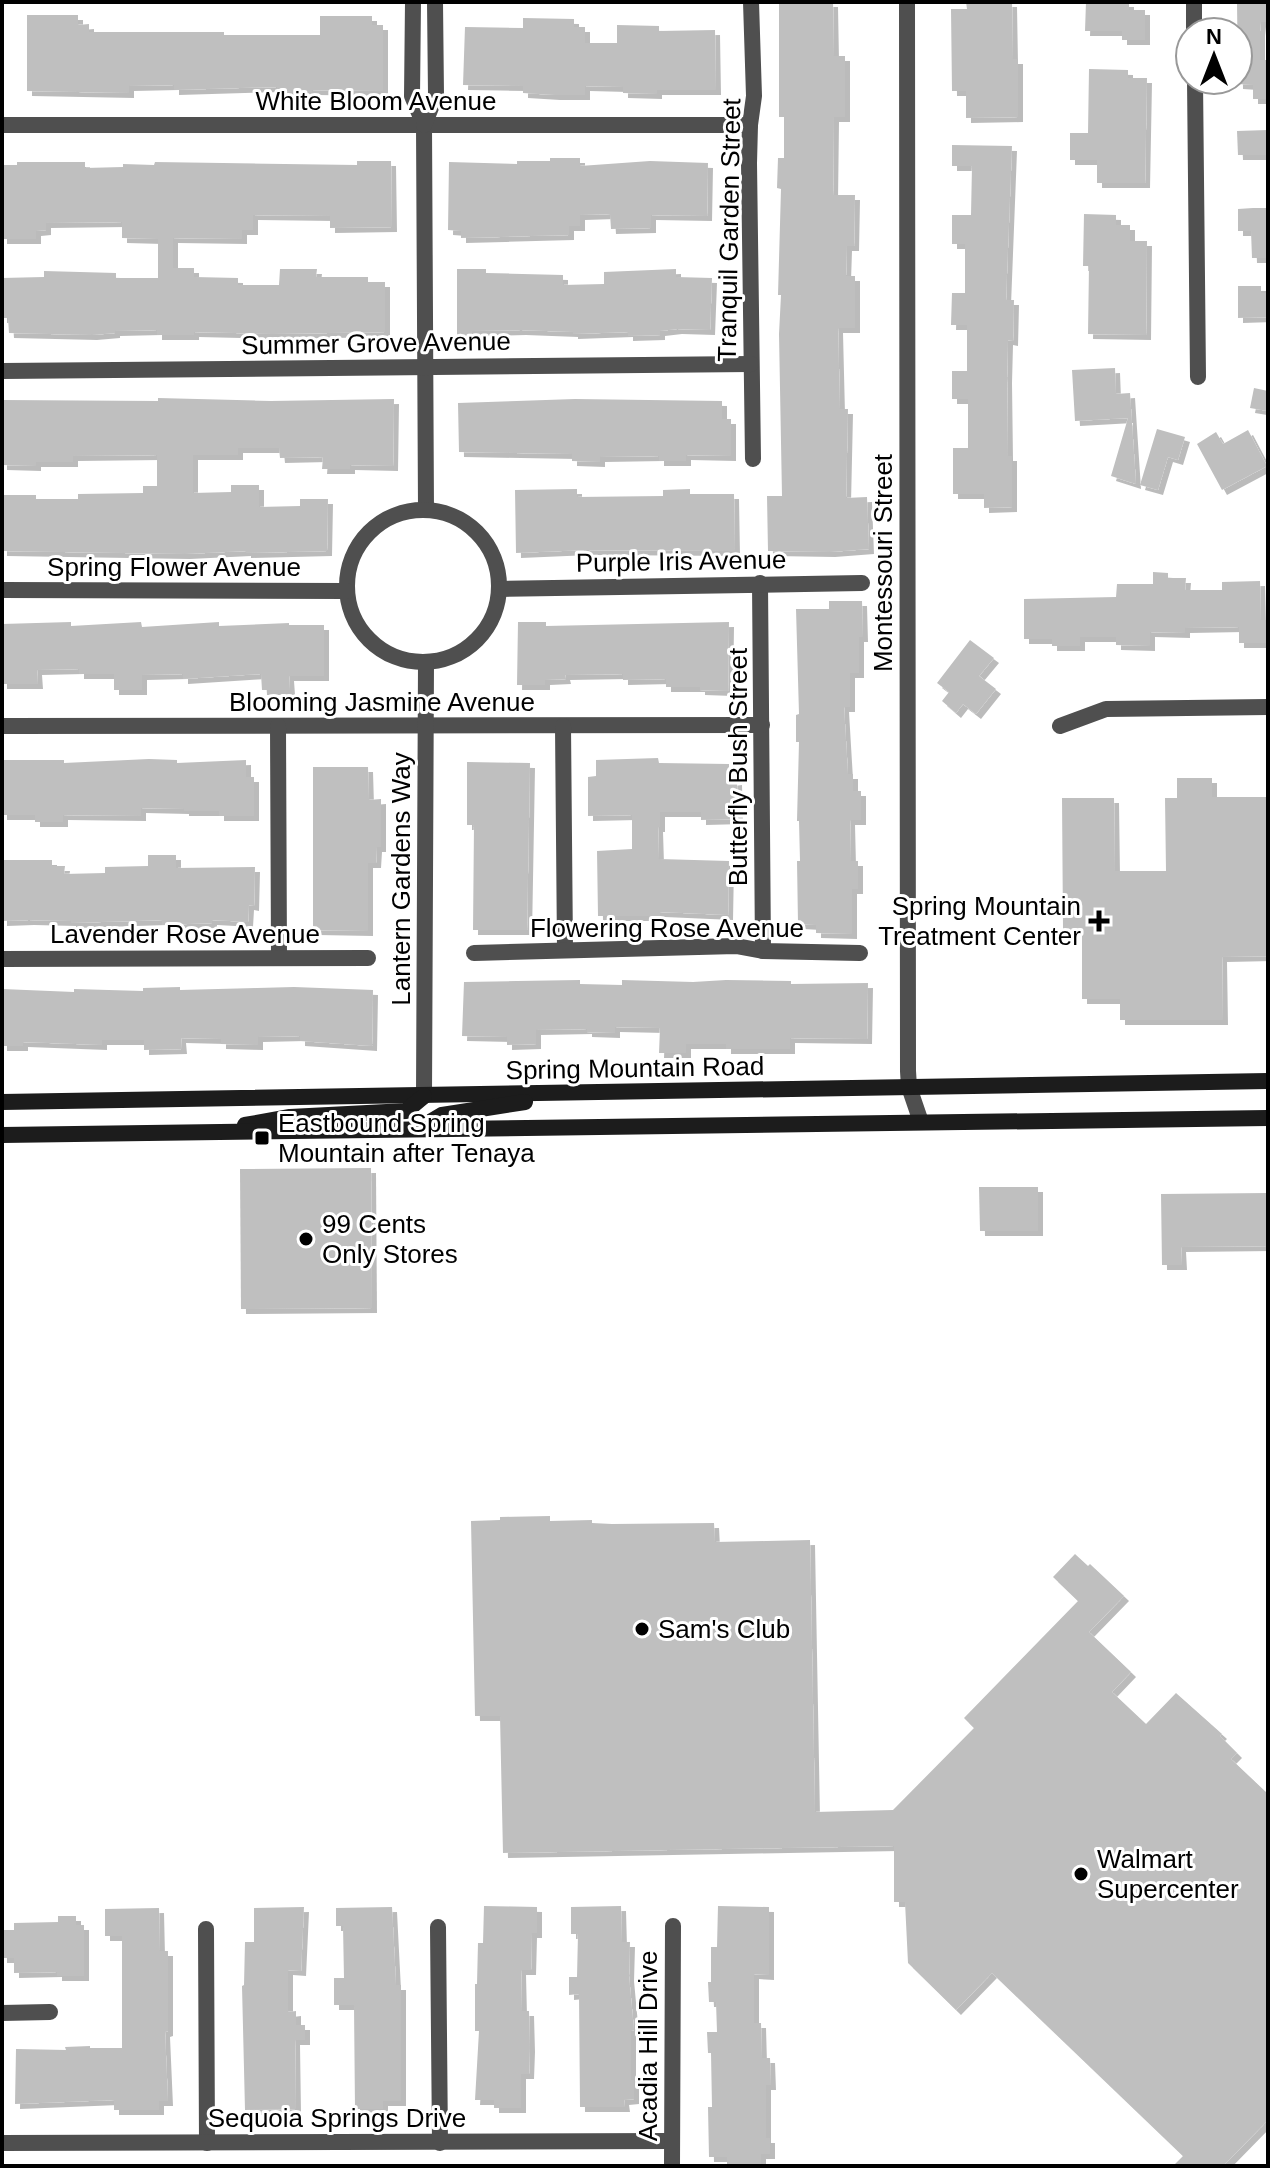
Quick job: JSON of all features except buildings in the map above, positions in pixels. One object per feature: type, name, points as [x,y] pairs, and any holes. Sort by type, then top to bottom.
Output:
[{"type":"main road","name":"Spring Mountain Road","points":[[2,1102],[1268,1081]]},
{"type":"main road","points":[[418,1130],[442,1115],[581,1092]]},
{"type":"main road","points":[[205,1133],[290,1117],[406,1111],[424,1096]]},
{"type":"main road","points":[[2,1135],[1268,1118]]},
{"type":"street","points":[[413,2],[412,96],[424,125]]},
{"type":"street","points":[[426,509],[424,125],[436,95],[435,2]]},
{"type":"street","name":"Tranquil Garden Street","points":[[751,2],[754,96],[750,125],[753,459]]},
{"type":"street","name":"Montessouri Street","points":[[907,2],[909,1087],[921,1122]]},
{"type":"street","points":[[1195,96],[1198,377]]},
{"type":"street","name":"White Bloom Avenue","points":[[2,125],[750,125]]},
{"type":"street","name":"Summer Grove Avenue","points":[[2,371],[751,364]]},
{"type":"street","points":[[426,509],[449,514],[470,526],[487,543],[497,565],[500,589],[496,611],[485,631],[469,647],[449,658],[426,663],[403,660],[381,650],[364,634],[352,614],[347,591],[349,566],[360,543],[378,525],[400,513],[426,509]]},
{"type":"street","name":"Butterfly Bush Street","points":[[760,583],[763,951]]},
{"type":"street","name":"Purple Iris Avenue","points":[[500,589],[862,583]]},
{"type":"street","name":"Spring Flower Avenue","points":[[2,590],[347,591]]},
{"type":"street","name":"Lantern Gardens Way","points":[[424,1096],[426,663]]},
{"type":"street","points":[[1060,726],[1106,709],[1268,707]]},
{"type":"street","name":"Blooming Jasmine Avenue","points":[[2,726],[762,725]]},
{"type":"street","points":[[278,726],[279,956]]},
{"type":"street","points":[[563,726],[565,949]]},
{"type":"street","name":"Flowering Rose Avenue","points":[[474,953],[736,946],[763,951],[860,953]]},
{"type":"street","name":"Lavender Rose Avenue","points":[[2,959],[368,958]]},
{"type":"street","name":"Acadia Hill Drive","points":[[672,2166],[673,1926]]},
{"type":"street","points":[[438,1927],[440,2143]]},
{"type":"street","points":[[206,1929],[207,2143]]},
{"type":"street","points":[[2,2013],[50,2012]]},
{"type":"street","name":"Sequoia Springs Drive","points":[[2,2143],[672,2141]]},
{"type":"place","name":"Spring Mountain Treatment Center","points":[[1099,921]]},
{"type":"place","name":"Eastbound Spring Mountain after Tenaya","points":[[262,1138]]},
{"type":"place","name":"99 Cents Only Stores","points":[[306,1239]]},
{"type":"place","name":"Sam's Club","points":[[642,1629]]},
{"type":"place","name":"Walmart Supercenter","points":[[1081,1874]]}]
